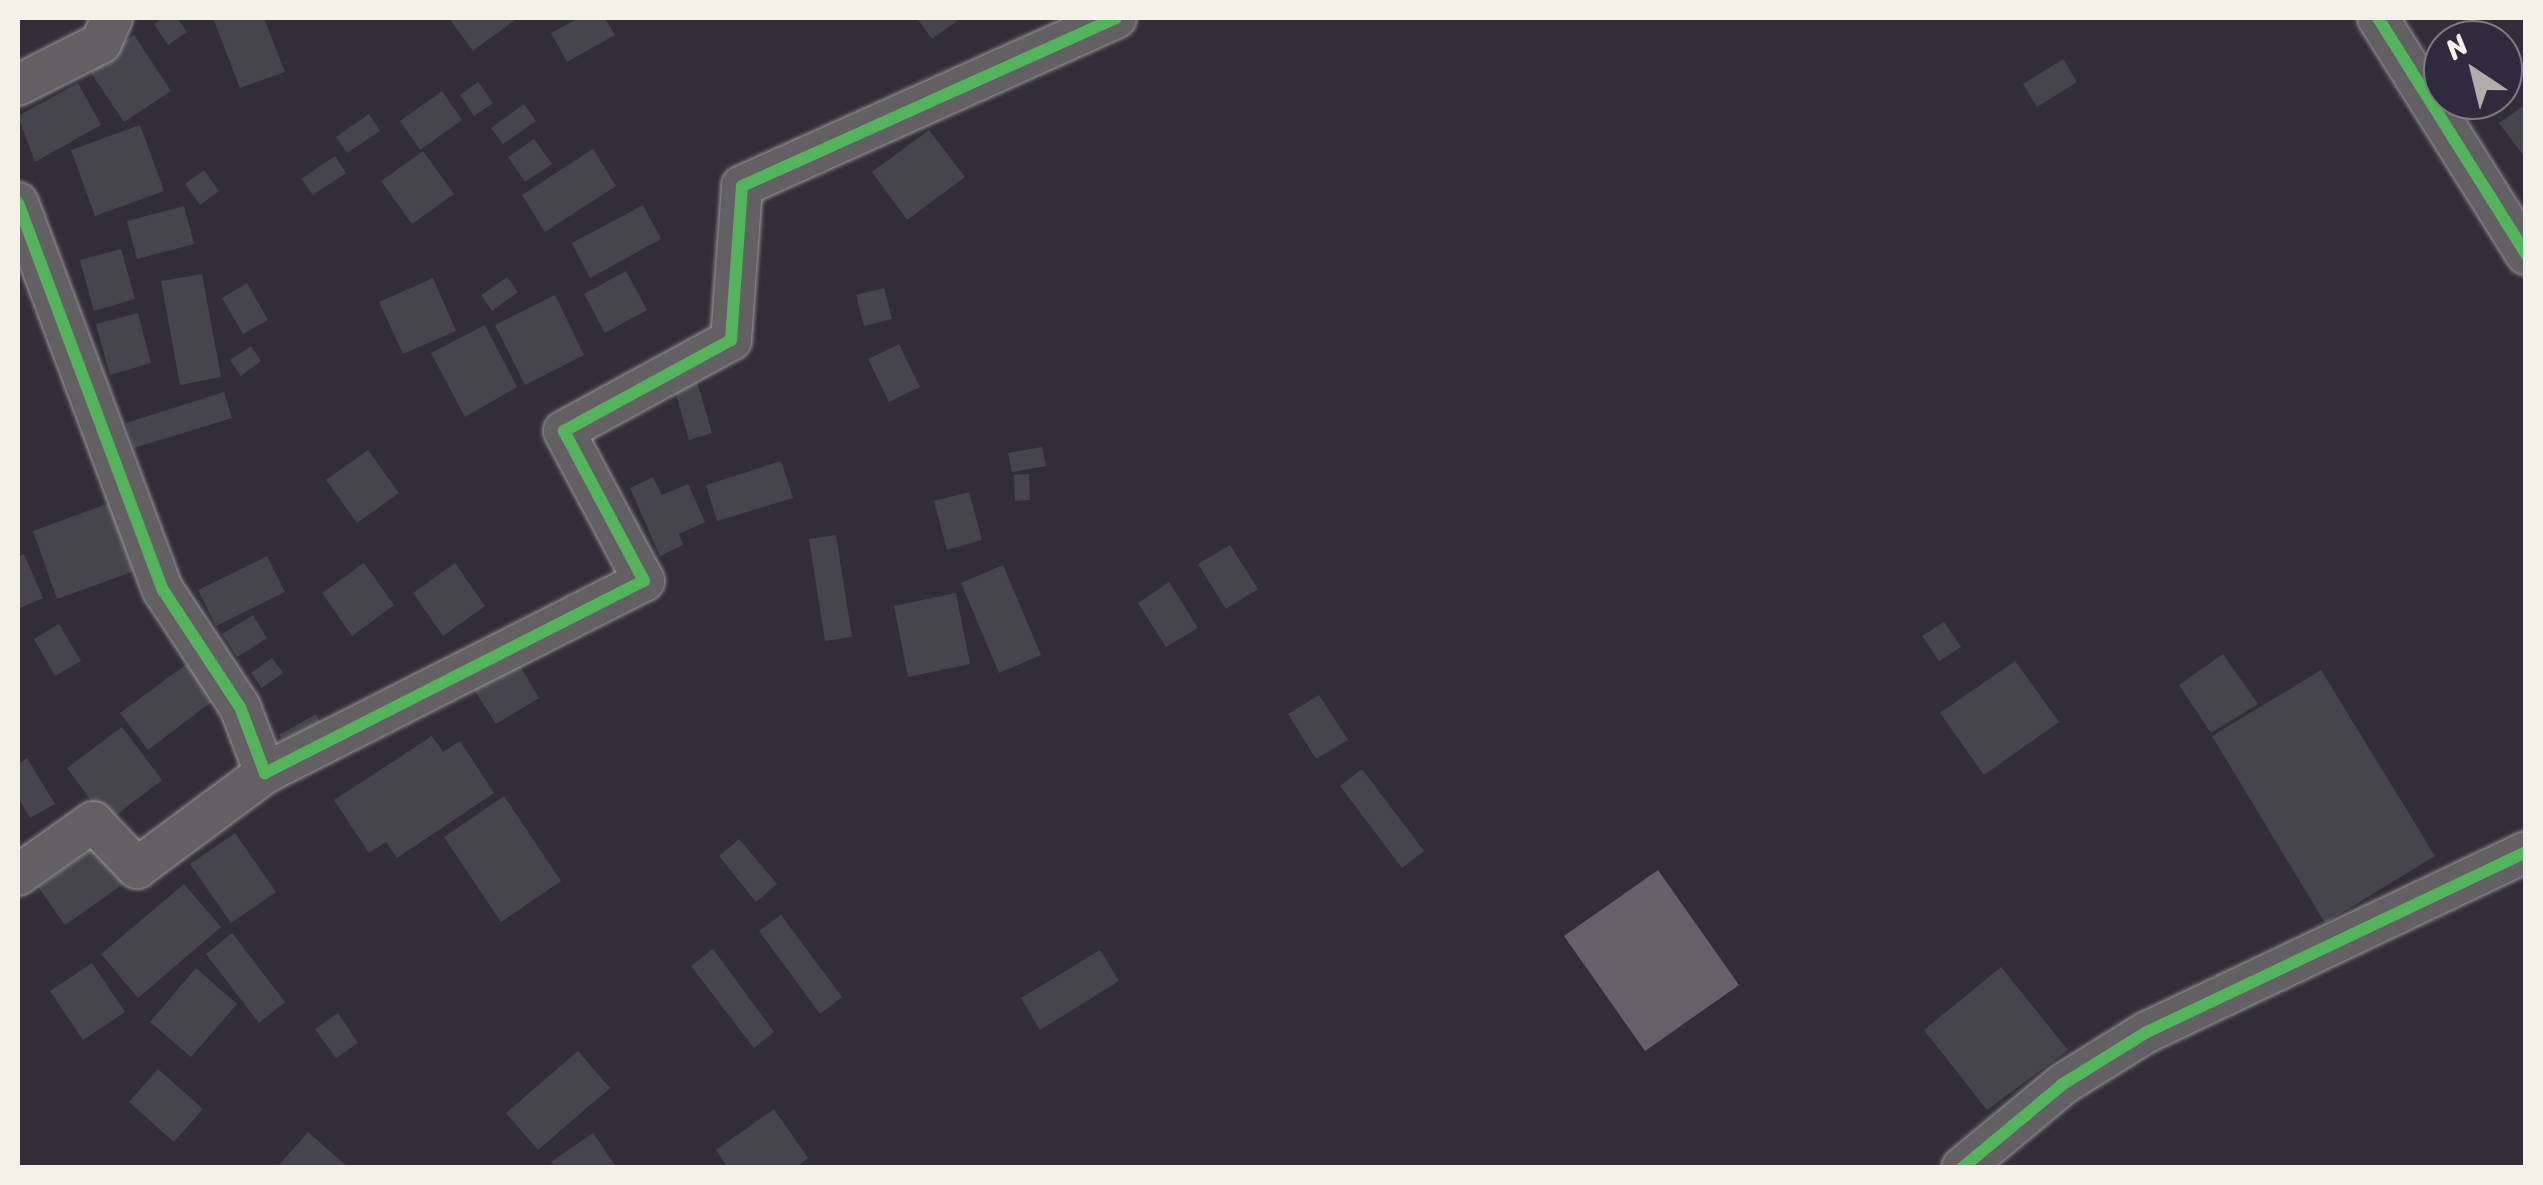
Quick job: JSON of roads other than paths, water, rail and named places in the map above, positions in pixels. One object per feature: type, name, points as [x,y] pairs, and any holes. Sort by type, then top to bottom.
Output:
[{"type":"street","points":[[18,85],[101,43],[112,18]]},
{"type":"street","points":[[18,875],[93,822],[137,868],[264,773],[644,581],[564,431],[731,340],[742,186],[1116,18]]},
{"type":"street","points":[[2378,18],[2526,254]]},
{"type":"street","points":[[18,204],[163,590],[240,707],[264,773]]},
{"type":"street","points":[[1962,1168],[2063,1084],[2148,1032],[2526,852]]}]
